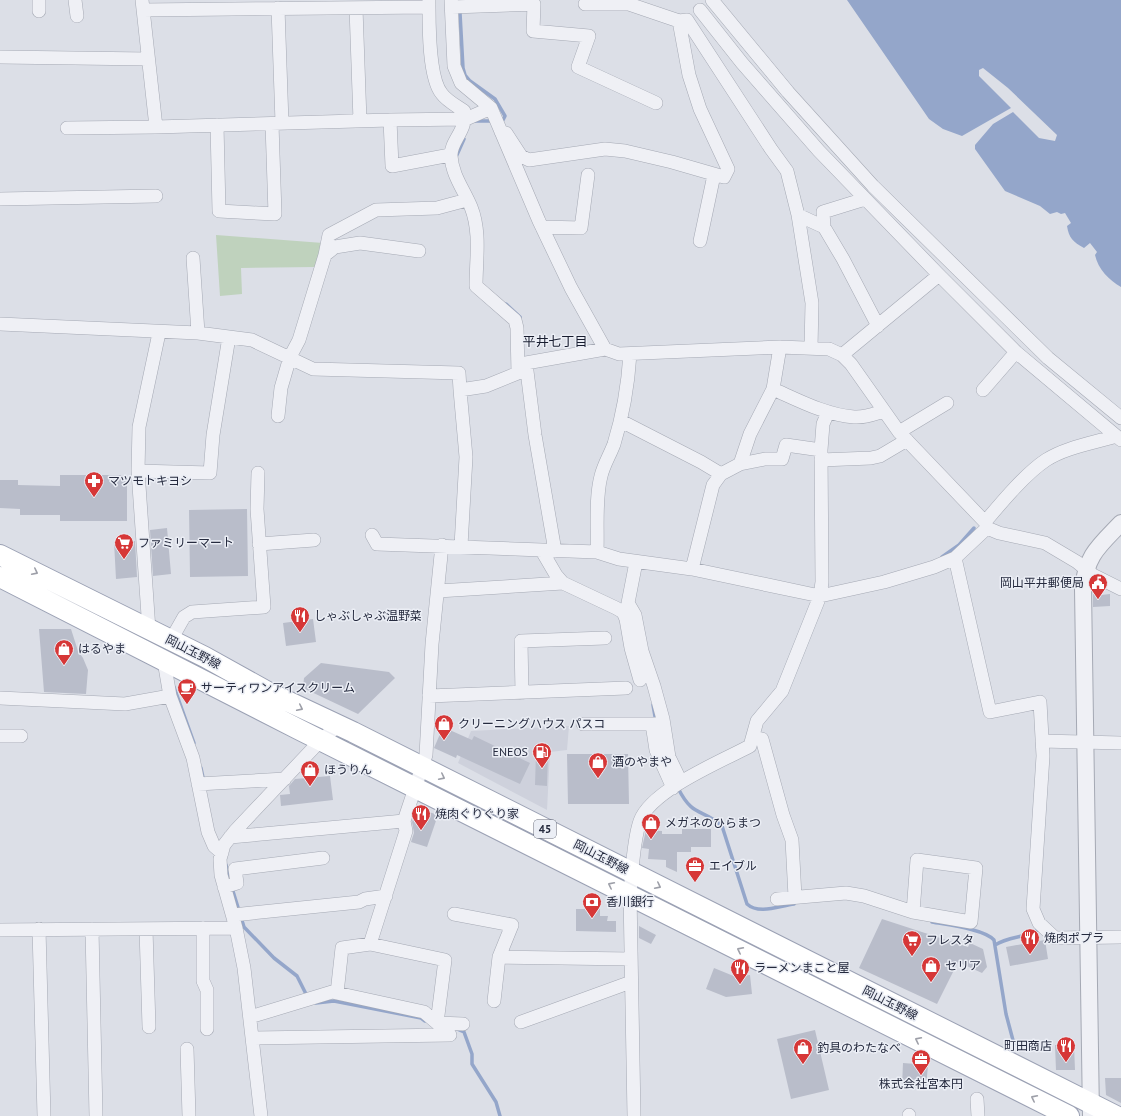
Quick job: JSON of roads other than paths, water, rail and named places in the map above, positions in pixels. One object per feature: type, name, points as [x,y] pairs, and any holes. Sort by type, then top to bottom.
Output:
[{"type":"main road","name":"岡山玉野線","points":[[0,555],[171,640],[268,692],[339,725],[632,873],[1091,1110],[1116,1116]]},
{"type":"main road","name":"岡山玉野線","points":[[0,577],[1069,1116]]},
{"type":"street","points":[[75,0],[76,16]]},
{"type":"street","points":[[712,0],[788,92],[873,186],[976,289],[1048,358],[1121,418]]},
{"type":"street","points":[[156,127],[143,5],[356,8],[429,4],[432,68],[436,84],[442,94],[464,111],[466,120],[450,155],[453,171],[467,200],[477,230],[476,286],[515,320],[517,328],[522,368],[535,435],[548,551],[556,575],[563,583],[623,612],[639,656],[654,686],[657,724],[677,785]]},
{"type":"street","points":[[605,349],[571,288],[542,226],[491,108],[469,91],[456,75],[454,66],[452,4],[534,4],[533,31],[589,36],[578,67],[656,103]]},
{"type":"street","points":[[585,4],[629,4],[683,20],[786,171],[798,215],[812,303],[811,348]]},
{"type":"street","points":[[217,125],[219,211],[275,214],[278,8]]},
{"type":"street","points":[[356,8],[360,121]]},
{"type":"street","points":[[700,10],[735,29]]},
{"type":"street","points":[[683,20],[700,10]]},
{"type":"street","points":[[700,10],[742,63],[814,145],[940,277],[1016,352],[1119,438]]},
{"type":"street","points":[[501,132],[506,133],[521,156],[529,160],[605,149],[626,151],[724,177],[728,170],[700,108],[689,75],[683,20]]},
{"type":"street","points":[[0,57],[148,59]]},
{"type":"street","points":[[67,128],[156,127],[390,120],[466,120],[491,108]]},
{"type":"street","points":[[390,120],[392,166],[450,155]]},
{"type":"street","points":[[542,226],[581,228],[588,174]]},
{"type":"street","points":[[700,241],[714,175]]},
{"type":"street","points":[[0,199],[156,196]]},
{"type":"street","points":[[865,199],[824,212],[824,227],[843,259],[878,326]]},
{"type":"street","points":[[278,416],[281,388],[290,357],[299,340],[325,255],[329,235],[376,210],[437,208],[467,200]]},
{"type":"street","points":[[798,215],[824,227]]},
{"type":"street","points":[[325,255],[335,247],[360,244],[419,251]]},
{"type":"street","points":[[193,258],[198,334]]},
{"type":"street","points":[[940,277],[971,292],[976,289]]},
{"type":"street","points":[[842,355],[940,277]]},
{"type":"street","points":[[0,324],[198,334],[252,340],[290,357],[312,369],[459,373],[466,457],[461,546]]},
{"type":"street","points":[[149,630],[138,471],[139,427],[160,333]]},
{"type":"street","points":[[138,471],[210,473],[213,435],[229,337]]},
{"type":"street","points":[[460,390],[486,386],[522,368],[605,349],[619,354],[780,347],[828,349],[842,355],[851,364],[903,436],[986,525],[1000,533],[1045,543],[1077,562],[1093,575],[1121,590]]},
{"type":"street","points":[[740,464],[750,434],[773,389],[780,347]]},
{"type":"street","points":[[983,390],[1016,352]]},
{"type":"street","points":[[597,552],[600,477],[606,460],[613,447],[621,421],[628,382],[630,354]]},
{"type":"street","points":[[773,389],[828,412],[854,417],[868,416],[884,411]]},
{"type":"street","points":[[692,569],[713,484],[721,474],[740,464],[765,459],[782,459],[786,445],[821,455],[870,458],[880,456],[903,436],[947,403]]},
{"type":"street","points":[[634,1116],[630,894],[640,820],[655,801],[677,785],[750,746],[757,721],[782,691],[820,596],[822,582],[821,455],[823,424],[828,412]]},
{"type":"street","points":[[621,421],[701,462],[721,474]]},
{"type":"street","points":[[372,535],[377,544],[442,545],[548,551],[597,552],[620,559],[692,569],[820,596],[884,582],[934,567],[955,558],[986,525],[1008,496],[1046,460],[1063,452],[1119,438]]},
{"type":"street","points":[[171,640],[184,617],[192,612],[264,607],[257,510],[258,473]]},
{"type":"street","points":[[1091,1110],[1083,589],[1085,569],[1093,553],[1121,523]]},
{"type":"street","points":[[259,544],[314,540]]},
{"type":"street","points":[[370,944],[406,831],[404,822],[426,755],[432,644],[442,545]]},
{"type":"street","points":[[955,558],[990,712],[1040,702],[1043,756],[1033,909],[1039,923],[1054,938],[1121,937]]},
{"type":"street","points":[[636,562],[628,603],[635,615],[640,680]]},
{"type":"street","points":[[438,591],[563,583]]},
{"type":"street","points":[[522,693],[521,641],[605,638]]},
{"type":"street","points":[[164,661],[170,696],[202,783],[208,832],[214,846],[222,853]]},
{"type":"street","points":[[429,696],[626,688]]},
{"type":"street","points":[[0,698],[125,704],[170,696]]},
{"type":"street","points":[[583,724],[657,724]]},
{"type":"street","points":[[260,1116],[244,968],[229,885],[221,875],[222,853],[224,845],[230,837],[321,740],[339,725]]},
{"type":"street","points":[[0,736],[21,736]]},
{"type":"street","points":[[753,737],[762,739],[783,815],[792,840],[795,897]]},
{"type":"street","points":[[1042,740],[1121,743]]},
{"type":"street","points":[[202,783],[285,779]]},
{"type":"street","points":[[230,837],[404,822]]},
{"type":"street","points":[[229,885],[237,883],[235,869],[323,858]]},
{"type":"street","points":[[777,899],[846,893],[864,896],[913,912],[971,922],[976,868],[917,860],[913,912]]},
{"type":"street","points":[[0,930],[203,928],[236,920],[359,902],[365,899],[386,896]]},
{"type":"street","points":[[454,914],[512,925],[499,957],[494,1001]]},
{"type":"street","points":[[203,928],[203,981],[207,990],[207,1029]]},
{"type":"street","points":[[39,929],[44,1116]]},
{"type":"street","points":[[92,929],[96,1116]]},
{"type":"street","points":[[146,929],[149,1027]]},
{"type":"street","points":[[337,993],[342,948],[370,944],[445,960],[437,1023]]},
{"type":"street","points":[[499,957],[631,959]]},
{"type":"street","points":[[521,1022],[631,982]]},
{"type":"street","points":[[250,1017],[332,992],[424,1012],[437,1023],[463,1024]]},
{"type":"street","points":[[252,1038],[450,1036]]},
{"type":"street","points":[[187,1049],[189,1116]]},
{"type":"street","points":[[977,1099],[978,1116]]},
{"type":"water","points":[[847,0],[1121,0],[1121,287],[1112,281],[1101,269],[1096,260],[1095,255],[1097,252],[1090,243],[1084,248],[1072,239],[1067,226],[1071,223],[1065,213],[1061,214],[1057,212],[1050,214],[1040,206],[1005,191],[975,149],[975,145],[993,124],[1013,112],[1039,138],[1055,141],[1057,135],[1008,88],[983,68],[979,70],[979,76],[1011,108],[962,136],[943,129],[929,119]]},
{"type":"waterway","points":[[460,13],[463,68],[465,75],[470,81],[495,99],[505,116],[503,120]]},
{"type":"waterway","points":[[475,121],[490,121]]},
{"type":"waterway","points":[[456,157],[464,139]]},
{"type":"waterway","points":[[506,304],[520,317]]},
{"type":"waterway","points":[[942,557],[959,545],[974,528]]},
{"type":"waterway","points":[[174,687],[194,743]]},
{"type":"waterway","points":[[653,705],[656,722]]},
{"type":"waterway","points":[[201,768],[204,782]]},
{"type":"waterway","points":[[678,788],[688,804],[698,812],[715,820],[722,826],[747,904],[757,909],[776,908],[794,904]]},
{"type":"waterway","points":[[226,865],[230,882]]},
{"type":"waterway","points":[[232,888],[244,927],[274,958],[297,976],[307,996]]},
{"type":"waterway","points":[[932,922],[974,930],[989,936],[994,940],[1006,1014],[1014,1044]]},
{"type":"waterway","points":[[995,945],[1040,929]]},
{"type":"waterway","points":[[316,1003],[334,1001],[421,1018],[425,1021]]},
{"type":"waterway","points":[[457,1029],[464,1032],[472,1054],[472,1064],[496,1102],[500,1116]]},
{"type":"place","name":"マツモトキヨシ","points":[[94,498]]},
{"type":"place","name":"ファミリーマート","points":[[124,560]]},
{"type":"place","name":"岡山平井郵便局","points":[[1098,600]]},
{"type":"place","name":"しゃぶしゃぶ温野菜","points":[[300,633]]},
{"type":"place","name":"はるやま","points":[[64,666]]},
{"type":"place","name":"サーティワンアイスクリーム","points":[[187,705]]},
{"type":"place","name":"クリーニングハウス パスコ","points":[[444,741]]},
{"type":"place","name":"ENEOS","points":[[542,769]]},
{"type":"place","name":"酒のやまや","points":[[598,779]]},
{"type":"place","name":"ほうりん","points":[[310,787]]},
{"type":"place","name":"焼肉ぐりぐり家","points":[[421,831]]},
{"type":"place","name":"メガネのひらまつ","points":[[651,840]]},
{"type":"place","name":"エイブル","points":[[695,883]]},
{"type":"place","name":"香川銀行","points":[[592,919]]},
{"type":"place","name":"焼肉ポプラ","points":[[1030,955]]},
{"type":"place","name":"フレスタ","points":[[912,957]]},
{"type":"place","name":"セリア","points":[[931,983]]},
{"type":"place","name":"ラーメンまこと屋","points":[[740,985]]},
{"type":"place","name":"町田商店","points":[[1066,1063]]},
{"type":"place","name":"釣具のわたなべ","points":[[803,1065]]},
{"type":"place","name":"株式会社宮本円","points":[[921,1076]]},
{"type":"district","name":"平井七丁目","points":[[555,341]]}]
